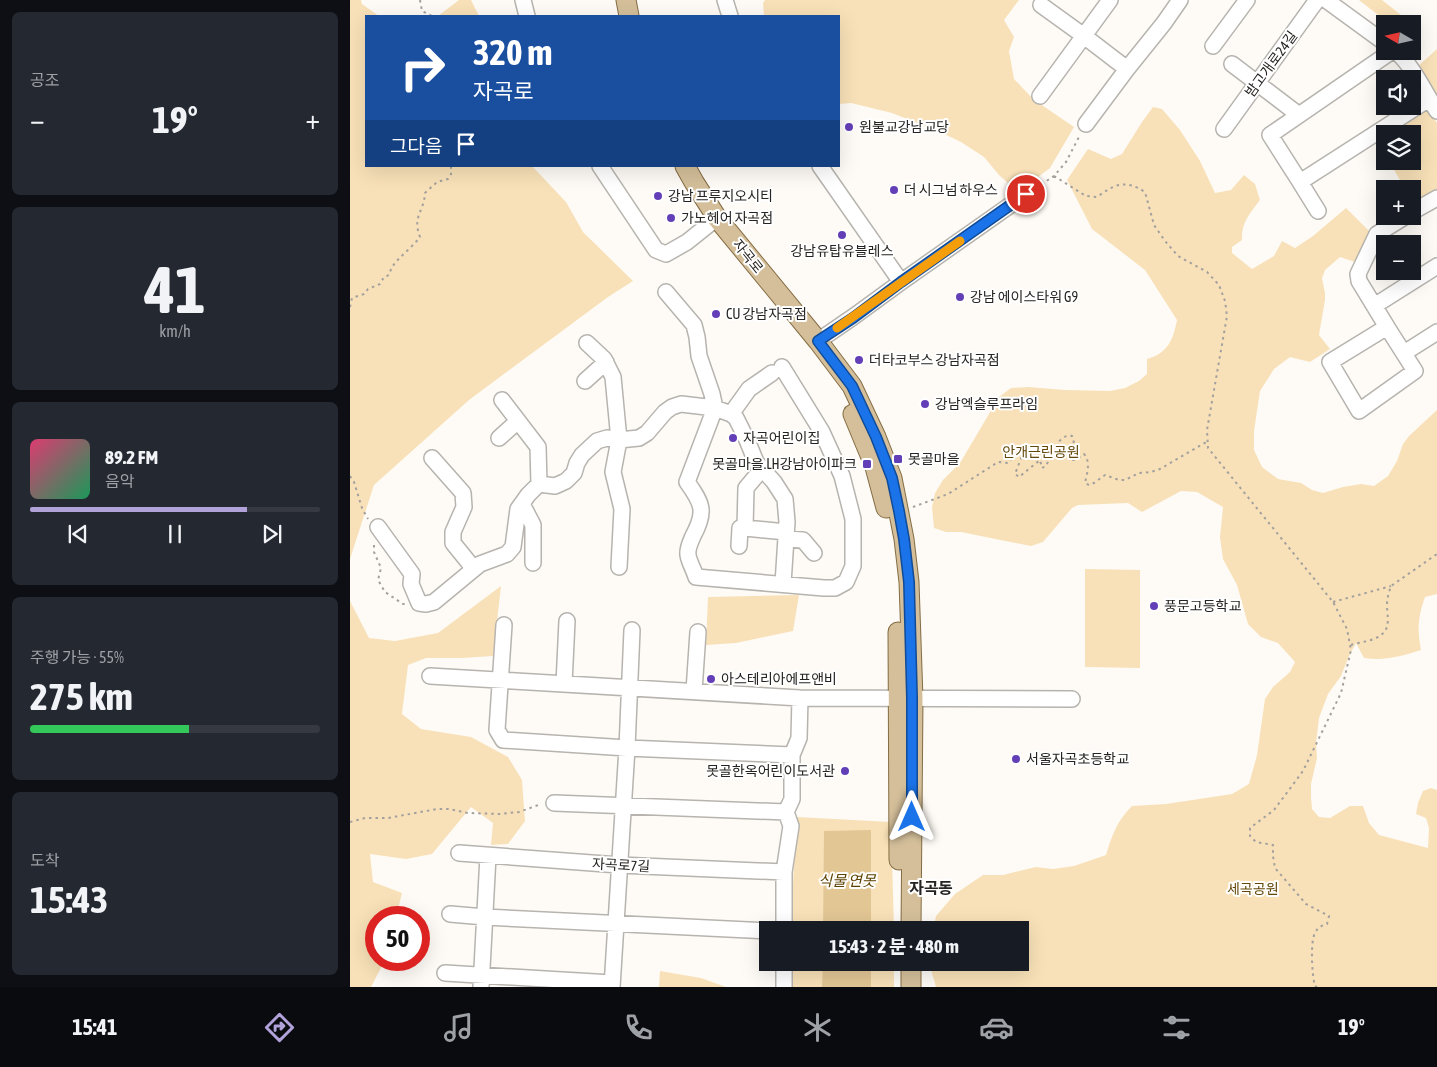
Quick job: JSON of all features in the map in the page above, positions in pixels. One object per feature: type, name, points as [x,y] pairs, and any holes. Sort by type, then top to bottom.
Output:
[{"type":"main road","points":[[626,0],[629,15]]},
{"type":"main road","name":"자곡로","points":[[686,167],[717,218],[818,341],[852,386],[876,437],[892,478],[904,539],[909,582],[899,921]]},
{"type":"main road","name":"자곡로","points":[[818,341],[842,388],[875,467],[893,540],[898,582],[906,698],[911,921]]},
{"type":"main road","points":[[899,971],[899,987]]},
{"type":"main road","points":[[911,971],[911,987]]},
{"type":"street","points":[[523,0],[527,15]]},
{"type":"street","points":[[725,0],[730,15]]},
{"type":"street","points":[[1040,96],[1110,0]]},
{"type":"street","points":[[1086,124],[1180,0]]},
{"type":"street","points":[[1213,46],[1247,0]]},
{"type":"street","name":"밤고개로24길","points":[[1224,129],[1317,0]]},
{"type":"street","points":[[1326,0],[1376,36]]},
{"type":"street","points":[[1041,5],[1126,69]]},
{"type":"street","points":[[1318,211],[1270,135],[1379,60]]},
{"type":"street","points":[[1300,182],[1433,105],[1405,60]]},
{"type":"street","points":[[1232,64],[1299,116]]},
{"type":"street","points":[[601,167],[656,250],[666,254],[687,242],[717,218]]},
{"type":"street","points":[[821,167],[901,282]]},
{"type":"street","points":[[818,341],[1026,194]]},
{"type":"street","points":[[1421,207],[1437,198]]},
{"type":"street","points":[[1387,326],[1330,362],[1359,411],[1416,372],[1359,281],[1358,274],[1376,234],[1391,225]]},
{"type":"street","points":[[1374,306],[1437,266]]},
{"type":"street","points":[[666,292],[694,325],[699,356],[715,408],[688,482],[697,496],[702,510],[700,523],[690,543],[688,554],[696,577],[835,588],[846,582],[854,566],[852,519],[842,476],[822,432],[777,370],[749,389],[732,414]]},
{"type":"street","points":[[1404,353],[1437,332]]},
{"type":"street","points":[[587,343],[604,359],[613,377],[619,440],[613,472],[622,509],[615,527],[619,568]]},
{"type":"street","points":[[585,381],[606,362]]},
{"type":"street","points":[[378,527],[412,574],[411,584],[419,603],[434,602],[480,564],[506,554],[513,547],[518,509],[539,484],[538,447],[502,400]]},
{"type":"street","points":[[539,484],[555,486],[566,481],[574,474],[577,463],[582,455],[596,441],[606,438],[619,440],[639,438],[647,433],[672,406],[681,404],[715,408],[732,414],[747,440],[756,462],[774,482],[785,500],[787,522],[783,584]]},
{"type":"street","points":[[499,438],[518,421]]},
{"type":"street","points":[[432,458],[463,493],[464,507],[453,532],[453,543],[474,569]]},
{"type":"street","points":[[745,528],[746,488],[762,469]]},
{"type":"street","points":[[522,504],[533,525],[533,563]]},
{"type":"street","points":[[739,546],[740,528],[745,528],[803,540],[814,553]]},
{"type":"street","points":[[564,684],[567,621]]},
{"type":"street","points":[[504,626],[497,730],[503,740],[627,748],[792,755]]},
{"type":"street","points":[[445,973],[481,981],[612,985],[627,748],[632,630]]},
{"type":"street","points":[[694,691],[698,632]]},
{"type":"street","points":[[430,676],[800,698],[1072,699]]},
{"type":"street","points":[[784,921],[784,872],[791,826],[786,812],[792,799],[792,755],[799,738],[800,698]]},
{"type":"street","points":[[554,802],[786,812]]},
{"type":"street","name":"자곡로7길","points":[[459,854],[619,865],[784,872]]},
{"type":"street","points":[[481,981],[488,856]]},
{"type":"street","points":[[450,914],[759,931]]},
{"type":"street","points":[[784,971],[784,987]]},
{"type":"path","points":[[420,0],[422,11],[430,15]]},
{"type":"path","points":[[1026,194],[1054,176],[1066,162],[1086,124]]},
{"type":"path","points":[[350,307],[352,298],[364,294],[368,289],[380,284],[384,277],[389,274],[399,257],[409,250],[420,237],[416,227],[425,193],[437,182],[448,179],[451,174],[451,167]]},
{"type":"path","points":[[1054,176],[1086,196],[1097,197],[1121,184],[1136,187],[1145,192],[1154,225],[1165,242],[1178,256],[1207,272],[1219,286],[1225,301],[1227,316],[1207,430],[1208,448],[1334,602],[1347,629],[1351,650],[1341,694],[1303,771],[1274,810],[1250,828],[1250,836],[1256,842],[1273,845],[1275,868],[1289,886],[1306,904],[1328,916],[1327,924],[1319,927],[1313,936],[1312,976],[1317,987]]},
{"type":"path","points":[[899,511],[948,494],[998,462],[1008,463],[1019,449],[1024,450],[1015,474],[1019,477],[1040,460],[1042,468],[1046,466],[1062,437],[1067,435],[1072,436],[1074,440],[1071,455],[1073,460],[1077,460],[1084,454],[1087,457],[1089,463],[1085,483],[1089,484],[1094,483],[1105,475],[1125,480],[1139,473],[1160,469],[1208,441]]},
{"type":"path","points":[[1334,602],[1391,586],[1437,554]]},
{"type":"path","points":[[1350,645],[1380,636],[1386,630],[1388,621],[1388,593],[1391,586]]},
{"type":"path","points":[[350,822],[365,818],[388,818],[437,809],[499,814],[519,812],[536,805],[554,802]]},
{"type":"green space","points":[[350,0],[361,0],[362,4],[378,15],[365,15],[365,167],[533,167],[566,202],[583,232],[633,281],[608,297],[469,400],[374,485],[350,559]]},
{"type":"green space","points":[[459,0],[471,0],[478,15],[439,15]]},
{"type":"green space","points":[[765,0],[1019,0],[1004,20],[1014,37],[1009,51],[1014,79],[1033,99],[1074,127],[1050,168],[1018,192],[999,175],[984,157],[961,142],[892,113],[851,103],[840,104],[840,15],[764,15],[763,3]]},
{"type":"green space","points":[[1359,0],[1382,0],[1401,15],[1378,15]]},
{"type":"green space","points":[[1437,49],[1437,101],[1421,76],[1421,70],[1416,68]]},
{"type":"green space","points":[[1427,106],[1437,123],[1437,191],[1421,201],[1421,180],[1400,180],[1394,170],[1421,170],[1421,125],[1397,125],[1413,115],[1421,115],[1421,110]]},
{"type":"green space","name":"세곡공원","points":[[1153,107],[1162,109],[1180,130],[1200,161],[1215,193],[1231,190],[1244,175],[1255,184],[1260,200],[1245,223],[1242,240],[1232,247],[1232,253],[1252,269],[1274,256],[1282,241],[1295,248],[1313,236],[1346,208],[1370,232],[1355,262],[1340,257],[1325,270],[1322,278],[1325,300],[1319,335],[1330,349],[1310,362],[1290,357],[1274,369],[1260,391],[1254,431],[1254,450],[1262,467],[1278,479],[1301,483],[1312,490],[1323,493],[1361,484],[1374,486],[1388,476],[1397,461],[1403,444],[1409,436],[1437,410],[1437,594],[1425,597],[1423,604],[1419,623],[1421,650],[1400,656],[1372,659],[1364,658],[1356,643],[1341,676],[1328,694],[1319,718],[1316,743],[1317,758],[1311,784],[1311,797],[1312,809],[1319,817],[1330,818],[1350,806],[1363,806],[1369,823],[1379,835],[1428,848],[1429,828],[1426,818],[1416,814],[1423,791],[1431,788],[1437,790],[1437,987],[936,987],[931,971],[1029,971],[1029,921],[935,921],[936,916],[955,894],[983,875],[1003,875],[1036,867],[1053,869],[1074,866],[1106,855],[1110,841],[1122,817],[1132,806],[1166,804],[1232,794],[1249,784],[1257,755],[1265,699],[1273,687],[1290,672],[1295,662],[1278,643],[1261,637],[1248,624],[1237,585],[1223,559],[1220,537],[1223,507],[1197,492],[1181,491],[1142,512],[1128,503],[1078,505],[1072,508],[1043,542],[1031,546],[961,532],[946,532],[934,528],[932,507],[935,493],[943,480],[960,463],[999,397],[1011,388],[1028,387],[1110,391],[1125,388],[1139,381],[1147,374],[1147,359],[1160,353],[1171,340],[1177,320],[1145,270],[1092,229],[1067,180],[1088,149],[1111,159],[1122,154]]},
{"type":"green space","points":[[1085,569],[1140,570],[1140,668],[1085,667]]},
{"type":"green space","points":[[501,586],[493,656],[426,658],[408,665],[402,714],[421,729],[471,737],[508,757],[522,780],[525,821],[508,844],[491,845],[493,823],[471,807],[432,854],[406,859],[370,854],[373,882],[402,893],[399,906],[365,906],[365,971],[379,971],[371,987],[350,987],[350,601],[369,638],[395,641],[438,633]]},
{"type":"green space","points":[[799,595],[793,631],[736,643],[706,645],[708,597]]},
{"type":"green space","points":[[796,817],[891,822],[894,921],[791,921]]},
{"type":"green space","points":[[660,971],[701,978],[726,987],[659,987]]},
{"type":"green space","points":[[792,971],[894,971],[894,987],[792,987]]},
{"type":"water","name":"식물 연못","points":[[871,830],[871,921],[823,921],[824,831]]},
{"type":"water","points":[[823,971],[871,971],[871,987],[822,987]]},
{"type":"slow traffic","points":[[837,328],[960,241]]},
{"type":"place","name":"원불교강남교당","points":[[849,127]]},
{"type":"place","name":"더 시그넘 하우스","points":[[894,190]]},
{"type":"place","name":"강남 프루지오시티","points":[[658,196]]},
{"type":"place","name":"가노헤어 자곡점","points":[[671,218]]},
{"type":"place","name":"강남유탑유블레스","points":[[842,235]]},
{"type":"place","name":"강남 에이스타워 G9","points":[[960,297]]},
{"type":"place","name":"CU 강남자곡점","points":[[716,314]]},
{"type":"place","name":"더타코부스 강남자곡점","points":[[859,360]]},
{"type":"place","name":"강남엑슬루프라임","points":[[925,404]]},
{"type":"place","name":"자곡어린이집","points":[[733,438]]},
{"type":"place","name":"못골마을","points":[[898,459]]},
{"type":"place","name":"못골마을.LH강남아이파크","points":[[867,464]]},
{"type":"place","name":"풍문고등학교","points":[[1154,606]]},
{"type":"place","name":"아스테리아에프앤비","points":[[711,679]]},
{"type":"place","name":"서울자곡초등학교","points":[[1016,759]]},
{"type":"place","name":"못골한옥어린이도서관","points":[[845,771]]},
{"type":"district","name":"자곡동","points":[[931,888]]},
{"type":"route","points":[[912,817],[912,698],[909,582],[899,511],[892,478],[876,437],[852,386],[818,341],[1026,194]]},
{"type":"park label","name":"안개근린공원","points":[[1041,452]]}]
